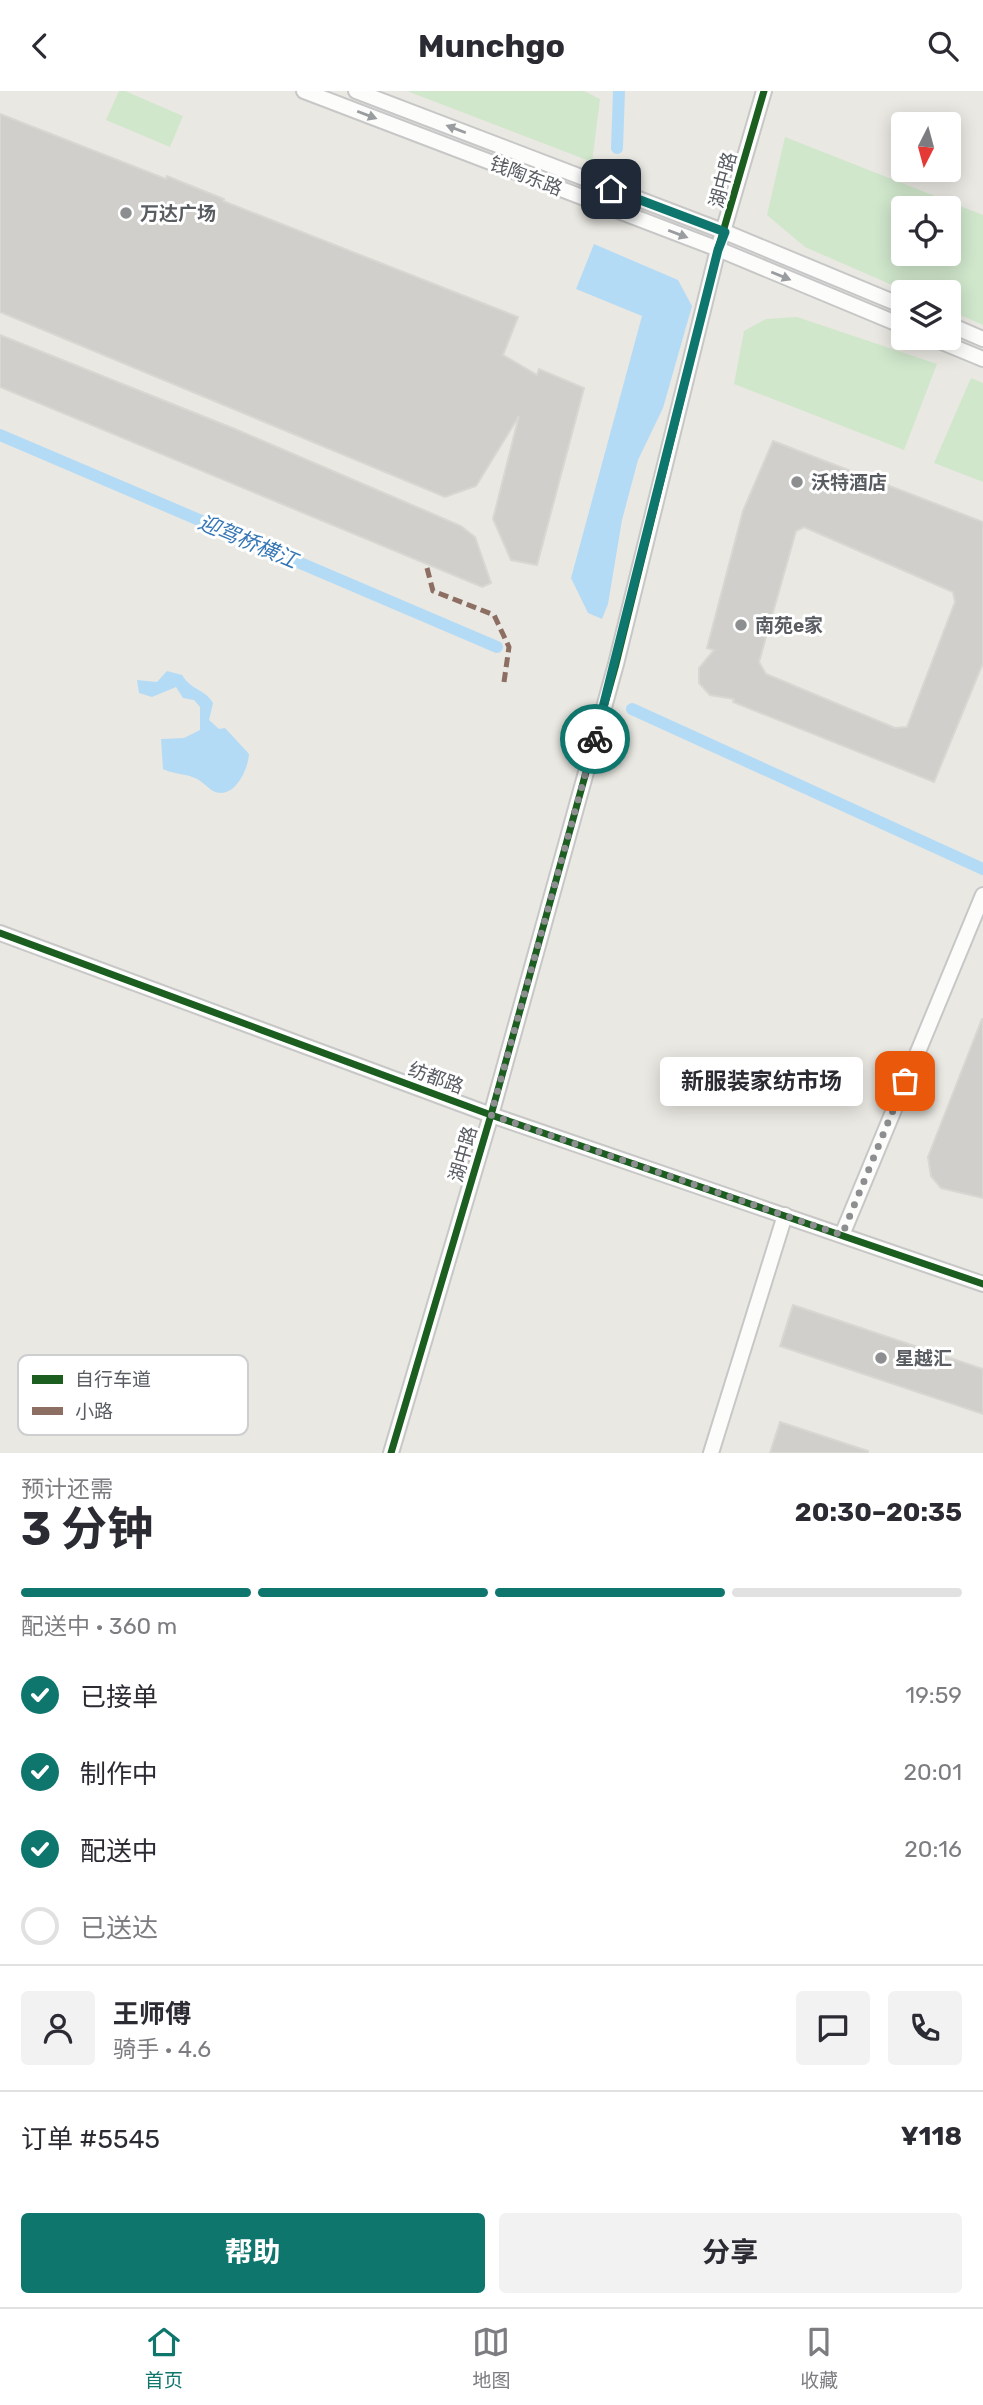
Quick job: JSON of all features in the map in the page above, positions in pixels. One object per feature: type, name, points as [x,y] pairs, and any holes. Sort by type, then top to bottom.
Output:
[{"type":"street","name":"钱陶东路","points":[[304,91],[718,250],[891,321]]},
{"type":"street","name":"钱陶东路","points":[[356,91],[725,232],[891,301]]},
{"type":"street","name":"湖中路","points":[[391,1453],[491,1115],[616,664],[718,250],[764,91]]},
{"type":"street","points":[[961,329],[983,338]]},
{"type":"street","points":[[961,350],[983,359]]},
{"type":"street","points":[[842,1235],[981,900]]},
{"type":"street","name":"纺都路","points":[[0,933],[491,1115],[983,1283]]},
{"type":"street","points":[[711,1453],[785,1215]]},
{"type":"green space","points":[[119,91],[125,91],[183,116],[170,147],[106,120]]},
{"type":"green space","points":[[407,91],[584,91],[600,99],[592,162]]},
{"type":"green space","points":[[785,137],[891,179],[891,182],[899,182],[935,196],[891,196],[891,266],[961,266],[961,206],[983,215],[983,325],[961,315],[961,280],[891,280],[891,285],[805,247],[767,215]]},
{"type":"green space","points":[[797,317],[937,364],[904,450],[734,384],[744,331],[766,319]]},
{"type":"green space","points":[[971,378],[983,383],[983,482],[934,463]]},
{"type":"water","points":[[594,244],[678,280],[692,306],[663,408],[638,460],[622,520],[608,604],[602,619],[588,613],[571,578],[642,316],[576,289]]},
{"type":"water","points":[[167,671],[182,675],[210,698],[213,703],[209,720],[219,729],[225,728],[249,754],[246,768],[238,783],[227,792],[213,791],[195,778],[163,769],[161,739],[184,738],[200,730],[200,707],[194,700],[183,698],[176,687],[152,697],[139,693],[137,680],[157,682]]},
{"type":"building","name":"万达广场","points":[[0,114],[166,179],[167,176],[224,199],[223,201],[518,317],[503,355],[537,375],[539,369],[584,388],[537,565],[511,560],[493,519],[519,416],[476,486],[445,497],[0,312]]},
{"type":"building","points":[[0,335],[235,429],[461,526],[475,537],[491,583],[482,587],[0,387]]},
{"type":"building","name":"南苑e家","points":[[773,441],[983,522],[983,663],[934,782],[733,702],[734,699],[710,695],[699,683],[699,668],[714,650],[707,648],[743,511]],"holes":[[[804,527],[953,592],[955,602],[907,727],[895,728],[766,674],[759,662],[796,531]]]},
{"type":"building","points":[[982,1019],[983,1198],[941,1188],[931,1176],[928,1157]]},
{"type":"building","name":"星越汇","points":[[793,1305],[983,1369],[983,1414],[780,1346]]},
{"type":"building","points":[[780,1422],[868,1451],[868,1453],[770,1453]]},
{"type":"waterway","points":[[617,148],[619,91]]},
{"type":"waterway","name":"迎驾桥横江","points":[[0,435],[497,647]]},
{"type":"waterway","points":[[632,709],[983,869]]},
{"type":"marked path","points":[[427,568],[433,591],[494,615],[509,647],[504,682]]},
{"type":"cycle path","points":[[391,1453],[491,1115],[616,664],[718,249],[764,91]]},
{"type":"cycle path","points":[[0,933],[491,1115],[983,1284]]},
{"type":"way so far","points":[[595,739],[491,1115],[842,1235],[905,1081]]},
{"type":"place","name":"万达广场","points":[[126,213]]},
{"type":"place","name":"沃特酒店","points":[[797,482]]},
{"type":"place","name":"南苑e家","points":[[741,625]]},
{"type":"place","name":"新服装家纺市场","points":[[905,1081]]},
{"type":"place","name":"星越汇","points":[[881,1358]]},
{"type":"route","points":[[595,739],[718,250],[725,232],[611,189]]}]
